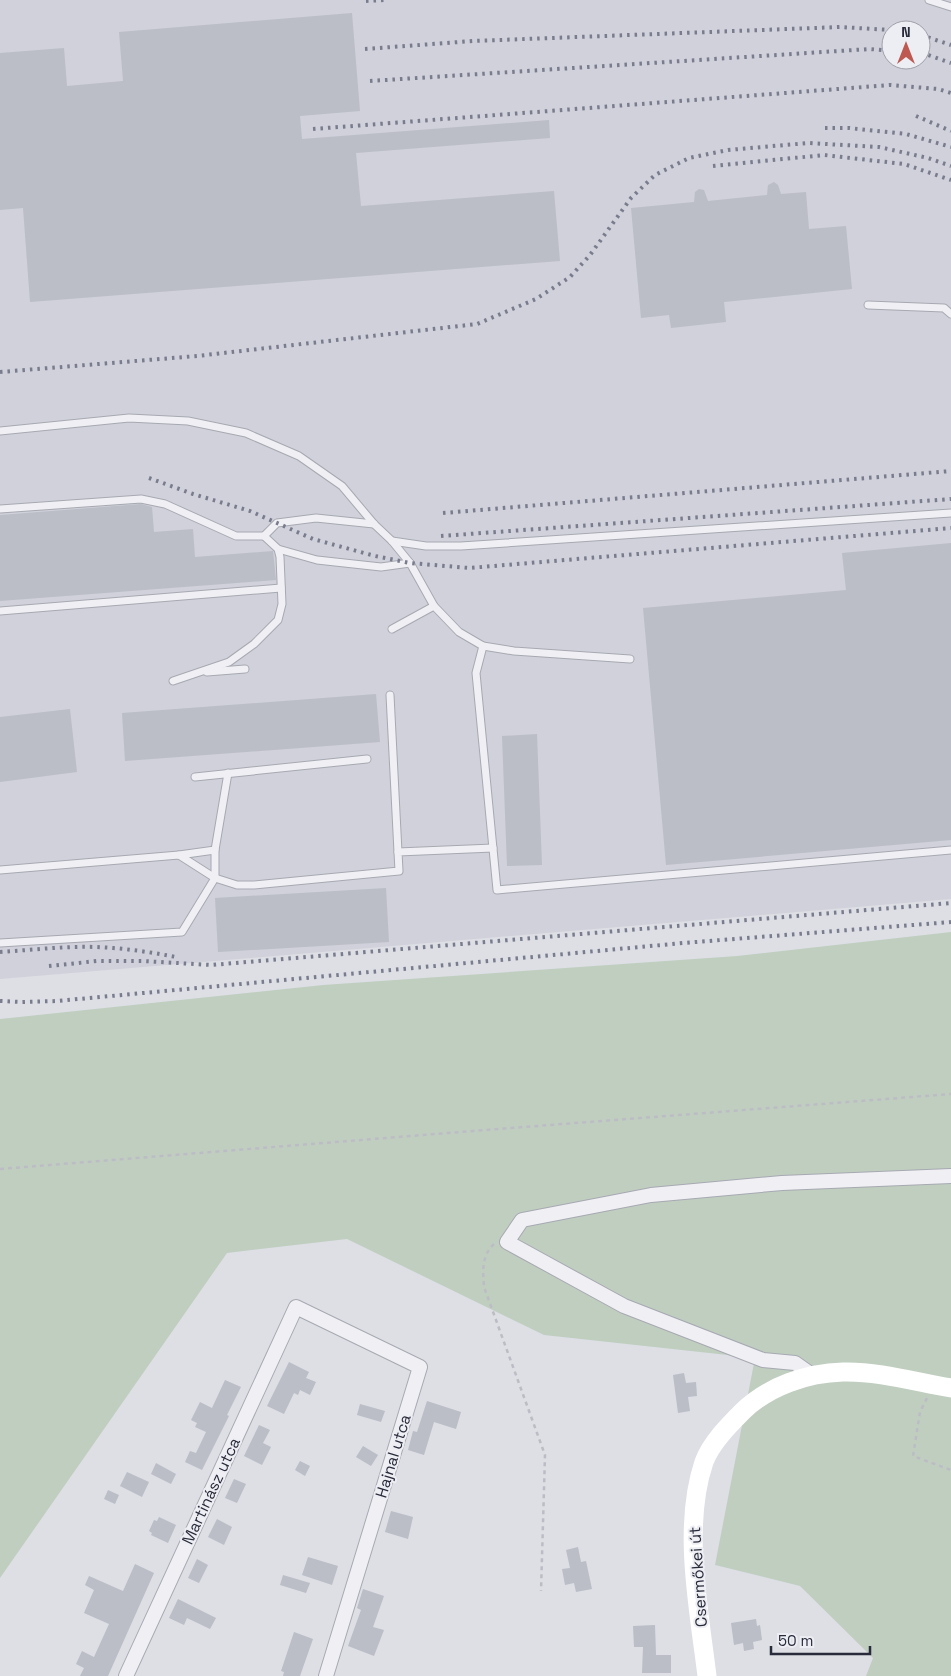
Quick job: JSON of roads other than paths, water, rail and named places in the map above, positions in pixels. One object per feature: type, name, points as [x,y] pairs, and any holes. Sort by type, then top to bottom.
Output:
[{"type":"main road","name":"Csermőkei út","points":[[707,1676],[693,1535],[696,1498],[705,1461],[724,1431],[750,1404],[778,1387],[812,1375],[844,1372],[863,1373],[942,1387]]},
{"type":"street","points":[[812,1375],[795,1363],[764,1360],[624,1306],[506,1242],[522,1220],[651,1195],[782,1182],[951,1176]]},
{"type":"street","name":"Martinász utca","points":[[126,1676],[296,1307]]},
{"type":"street","name":"Hajnal utca","points":[[296,1307],[420,1368],[326,1676]]},
{"type":"lane","points":[[929,0],[951,7]]},
{"type":"lane","points":[[868,305],[944,308],[951,314]]},
{"type":"lane","points":[[0,431],[129,418],[188,421],[246,434],[298,456],[342,486],[410,563],[434,606],[459,632],[483,646],[514,652],[630,659]]},
{"type":"lane","points":[[0,509],[141,499],[165,504],[236,536],[264,536],[278,549],[317,560],[381,567],[410,563]]},
{"type":"lane","points":[[392,541],[426,546],[461,546],[951,513]]},
{"type":"lane","points":[[264,536],[277,523],[316,518],[374,524]]},
{"type":"lane","points":[[174,681],[229,662],[254,644],[278,620],[282,604],[278,549]]},
{"type":"lane","points":[[0,611],[281,588]]},
{"type":"lane","points":[[392,629],[434,606]]},
{"type":"lane","points":[[483,646],[476,673],[497,890],[951,850]]},
{"type":"lane","points":[[196,673],[245,669]]},
{"type":"lane","points":[[179,855],[215,878],[237,885],[399,871],[390,695]]},
{"type":"lane","points":[[195,777],[367,759]]},
{"type":"lane","points":[[0,943],[182,932],[215,878],[216,850],[228,774]]},
{"type":"lane","points":[[398,852],[493,848]]},
{"type":"lane","points":[[0,870],[179,855],[216,850]]},
{"type":"railway","points":[[366,1],[386,0]]},
{"type":"railway","points":[[365,49],[473,41],[840,27],[881,29]]},
{"type":"railway","points":[[931,38],[951,45]]},
{"type":"railway","points":[[370,81],[870,49],[881,50]]},
{"type":"railway","points":[[931,56],[951,63]]},
{"type":"railway","points":[[313,129],[890,85],[938,89],[951,93]]},
{"type":"railway","points":[[916,116],[951,131]]},
{"type":"railway","points":[[825,128],[849,128],[906,134],[951,147]]},
{"type":"railway","points":[[0,372],[197,356],[477,324],[536,299],[570,277],[590,255],[631,198],[655,175],[689,158],[728,150],[808,143],[879,147],[928,158],[951,166]]},
{"type":"railway","points":[[713,166],[824,155],[904,164],[951,180]]},
{"type":"railway","points":[[443,513],[951,471]]},
{"type":"railway","points":[[149,478],[193,494],[250,511],[313,539],[375,556],[410,563],[469,568],[951,528]]},
{"type":"railway","points":[[441,536],[951,499]]},
{"type":"railway","points":[[49,966],[97,961],[143,961],[211,965],[951,903]]},
{"type":"railway","points":[[0,1001],[57,1001],[683,943],[951,922]]},
{"type":"railway","points":[[0,952],[96,947],[176,957]]}]
